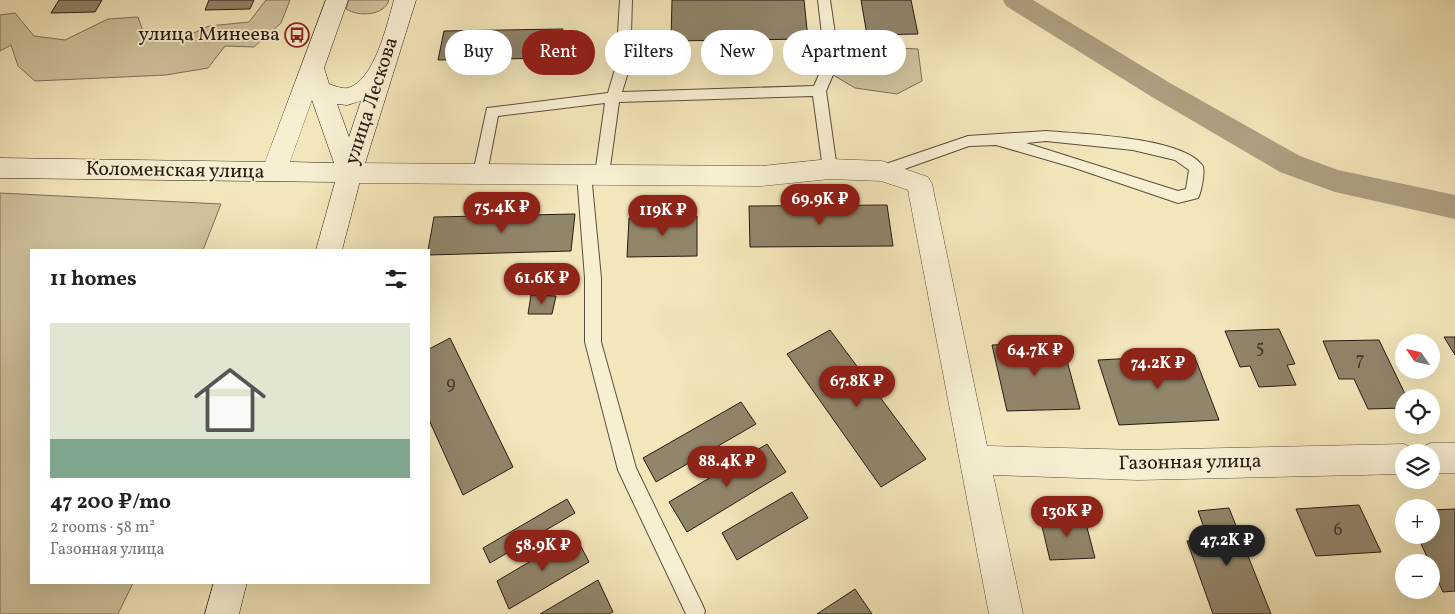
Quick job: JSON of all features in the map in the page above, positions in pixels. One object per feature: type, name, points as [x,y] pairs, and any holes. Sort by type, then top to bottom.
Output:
[{"type":"street","points":[[274,172],[337,0]]},
{"type":"street","name":"улица Лескова","points":[[350,173],[405,0]]},
{"type":"street","name":"улица Лескова","points":[[312,67],[350,173]]},
{"type":"street","points":[[320,89],[333,96],[350,97],[366,89],[383,67]]},
{"type":"street","name":"Коломенская улица","points":[[0,168],[760,176],[830,169],[882,171],[919,184],[975,460]]},
{"type":"street","points":[[330,249],[350,173]]},
{"type":"street","points":[[1440,458],[1455,458]]},
{"type":"street","name":"Газонная улица","points":[[975,460],[1138,465],[1395,459]]},
{"type":"street","points":[[975,460],[1006,614]]},
{"type":"street","points":[[222,614],[230,584]]},
{"type":"lane","points":[[626,0],[623,66],[593,174],[593,342],[627,470],[695,611]]},
{"type":"lane","points":[[824,0],[832,62],[819,91],[830,169]]},
{"type":"lane","points":[[480,173],[492,112],[613,97],[819,91]]},
{"type":"lane","points":[[882,171],[968,141],[1046,136],[1133,145],[1179,155],[1197,168],[1193,194],[1178,197],[1074,162],[998,140]]},
{"type":"shaded area","points":[[266,0],[290,0],[281,23],[254,47],[225,46],[208,68],[166,75],[35,81],[18,66],[11,45],[0,51],[0,15],[15,13],[34,36],[65,40],[108,19],[138,17],[145,37],[185,37],[209,26],[249,22]]},
{"type":"shaded area","points":[[349,0],[389,0],[377,12],[364,14],[351,12],[346,9]]},
{"type":"shaded area","points":[[906,48],[918,49],[922,81],[897,94],[855,88],[833,75],[906,75]]},
{"type":"shaded area","points":[[0,193],[221,204],[203,249],[30,249],[30,584],[133,584],[118,614],[0,614]]},
{"type":"building","points":[[59,0],[102,0],[95,12],[51,13]]},
{"type":"building","points":[[209,0],[254,0],[250,9],[205,10]]},
{"type":"building","points":[[672,0],[804,0],[807,30],[783,30],[783,39],[773,40],[773,30],[701,30],[701,41],[691,41],[691,30],[671,30]]},
{"type":"building","points":[[861,0],[911,0],[918,34],[906,34],[906,30],[866,30]]},
{"type":"building","points":[[563,29],[522,30],[522,59],[512,59],[512,30],[504,30]]},
{"type":"building","points":[[444,31],[445,60],[438,60]]},
{"type":"building","points":[[887,205],[893,246],[750,247],[749,206]]},
{"type":"building","points":[[575,214],[571,251],[430,255],[430,249],[428,249],[434,217]]},
{"type":"building","points":[[697,216],[697,256],[627,257],[629,218]]},
{"type":"building","points":[[531,295],[556,296],[552,314],[528,314]]},
{"type":"building","points":[[1279,329],[1295,364],[1287,365],[1296,385],[1259,387],[1250,366],[1240,367],[1225,331]]},
{"type":"building","points":[[830,330],[926,459],[881,487],[787,354]]},
{"type":"building","points":[[1444,337],[1455,337],[1455,355]]},
{"type":"building","points":[[450,338],[513,467],[463,495],[430,422],[430,348]]},
{"type":"building","points":[[1379,340],[1395,373],[1395,379],[1398,379],[1403,389],[1395,389],[1395,408],[1368,409],[1354,379],[1339,379],[1323,341]]},
{"type":"building","points":[[1062,342],[1080,409],[1007,411],[992,345]]},
{"type":"building","points":[[1194,355],[1219,420],[1119,425],[1098,360]]},
{"type":"building","points":[[741,402],[756,424],[656,482],[643,458]]},
{"type":"building","points":[[767,444],[786,472],[687,532],[669,502]]},
{"type":"building","points":[[792,492],[808,518],[737,560],[722,533]]},
{"type":"building","points":[[567,499],[575,513],[490,563],[483,548]]},
{"type":"building","points":[[1359,505],[1381,552],[1316,556],[1296,509]]},
{"type":"building","points":[[1229,508],[1271,614],[1213,614],[1187,541],[1208,539],[1198,511]]},
{"type":"building","points":[[1455,509],[1455,591],[1443,592],[1440,585],[1440,554],[1426,554],[1421,544],[1440,544],[1440,510]]},
{"type":"building","points":[[1084,516],[1095,558],[1050,560],[1040,518]]},
{"type":"building","points":[[575,535],[589,562],[509,609],[497,581]]},
{"type":"building","points":[[598,580],[613,612],[609,614],[540,614]]},
{"type":"building","points":[[855,589],[872,614],[817,614]]},
{"type":"waterway","points":[[1015,0],[1161,90],[1290,164],[1335,181],[1455,207]]},
{"type":"place","name":"улица Минеева","points":[[297,35]]}]
